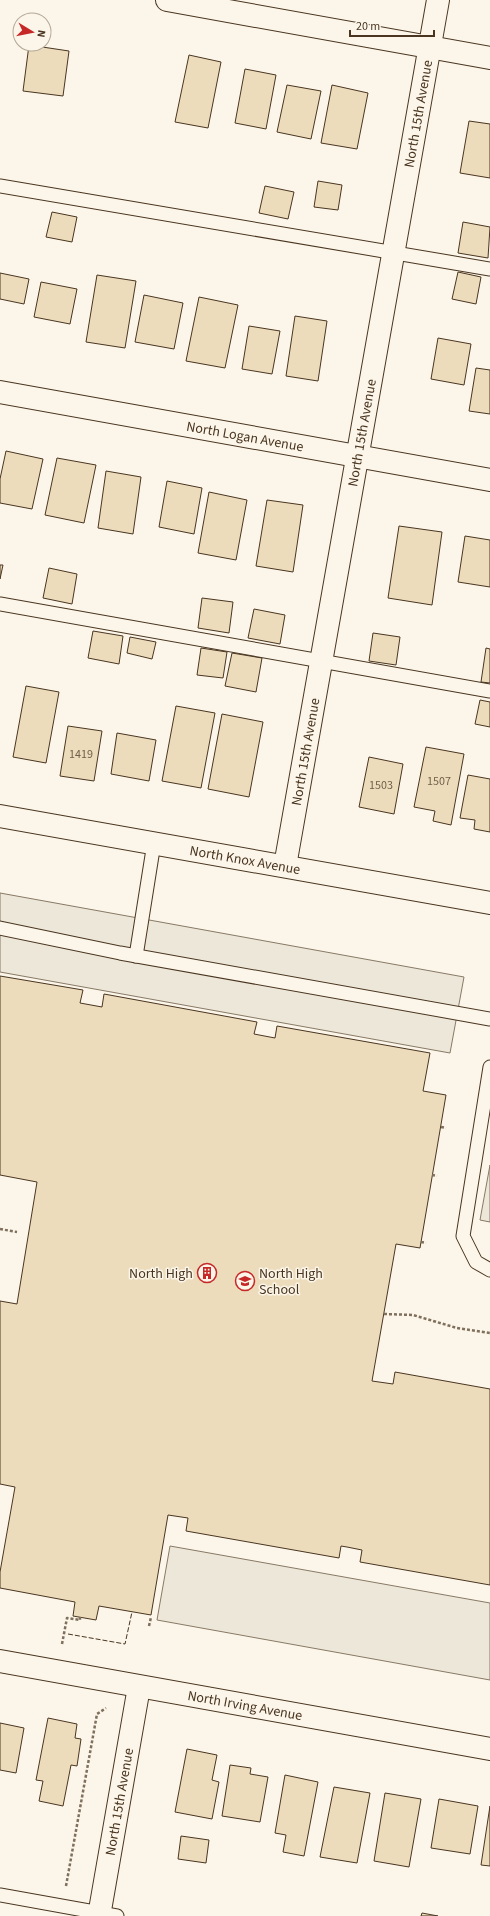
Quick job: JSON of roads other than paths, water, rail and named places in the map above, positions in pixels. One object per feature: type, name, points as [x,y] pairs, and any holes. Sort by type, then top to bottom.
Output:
[{"type":"street","points":[[167,0],[490,58]]},
{"type":"street","name":"North 15th Avenue","points":[[284,866],[438,0]]},
{"type":"street","name":"North Logan Avenue","points":[[0,392],[358,455],[490,480]]},
{"type":"street","name":"North Knox Avenue","points":[[0,816],[490,903]]},
{"type":"street","name":"North Irving Avenue","points":[[0,1661],[490,1749]]},
{"type":"street","name":"North 15th Avenue","points":[[105,1915],[139,1687]]},
{"type":"lane","points":[[0,186],[394,251],[490,269]]},
{"type":"lane","points":[[0,604],[490,691]]},
{"type":"lane","points":[[136,956],[154,843]]},
{"type":"lane","points":[[0,928],[136,956],[490,1019]]},
{"type":"lane","points":[[490,1067],[463,1236],[476,1262],[490,1270]]},
{"type":"lane","points":[[0,1896],[63,1906],[105,1915]]},
{"type":"place","name":"North High","points":[[207,1273]]},
{"type":"place","name":"North High School","points":[[245,1281]]}]
